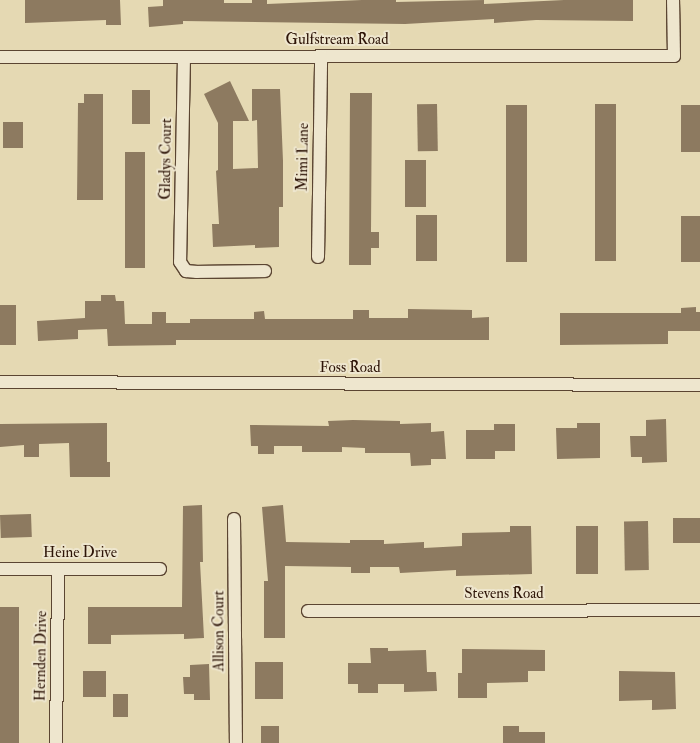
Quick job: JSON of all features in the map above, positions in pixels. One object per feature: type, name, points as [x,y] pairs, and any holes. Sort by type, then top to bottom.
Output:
[{"type":"street","name":"Gulfstream Road","points":[[0,57],[674,56],[673,0]]},
{"type":"street","name":"Mimi Lane","points":[[318,257],[321,56]]},
{"type":"street","name":"Gladys Court","points":[[184,57],[180,262],[186,271],[265,271]]},
{"type":"street","name":"Foss Road","points":[[0,382],[700,385]]},
{"type":"street","name":"Allison Court","points":[[234,519],[236,743]]},
{"type":"street","name":"Heine Drive","points":[[0,569],[160,569]]},
{"type":"street","name":"Hernden Drive","points":[[56,743],[58,569]]},
{"type":"street","name":"Stevens Road","points":[[308,611],[700,610]]},
{"type":"building","points":[[25,0],[120,0],[121,25],[106,25],[106,20],[25,23]]},
{"type":"building","points":[[163,0],[224,0],[224,3],[252,3],[252,0],[267,0],[267,4],[362,0],[396,0],[396,2],[484,0],[484,4],[564,0],[633,0],[633,21],[536,20],[494,23],[494,19],[405,24],[183,21],[183,24],[149,27],[148,7],[163,6]]},
{"type":"building","points":[[230,81],[249,121],[233,121],[233,169],[258,168],[257,120],[252,121],[252,89],[280,89],[283,207],[279,207],[279,247],[255,248],[255,245],[213,247],[212,224],[219,224],[216,171],[218,170],[218,123],[204,94]]},
{"type":"building","points":[[132,90],[150,90],[150,124],[132,124]]},
{"type":"building","points":[[350,93],[372,93],[371,232],[379,232],[379,248],[371,248],[371,265],[349,265]]},
{"type":"building","points":[[84,94],[103,94],[103,200],[77,200],[78,103],[84,103]]},
{"type":"building","points":[[417,104],[437,104],[438,151],[418,151]]},
{"type":"building","points":[[595,104],[616,104],[616,261],[595,261]]},
{"type":"building","points":[[506,105],[527,105],[527,262],[506,262]]},
{"type":"building","points":[[681,105],[700,105],[700,152],[681,152]]},
{"type":"building","points":[[3,122],[23,122],[23,148],[3,148]]},
{"type":"building","points":[[125,152],[145,152],[145,268],[125,268]]},
{"type":"building","points":[[405,160],[426,160],[426,207],[405,207]]},
{"type":"building","points":[[416,215],[437,215],[437,261],[416,261]]},
{"type":"building","points":[[681,216],[700,216],[700,262],[681,262]]},
{"type":"building","points":[[101,295],[115,295],[116,301],[124,301],[125,324],[152,324],[152,312],[166,312],[166,323],[190,323],[190,319],[254,319],[254,312],[264,311],[265,319],[353,319],[353,310],[369,310],[369,318],[408,318],[408,309],[472,310],[472,318],[489,317],[489,340],[176,340],[176,345],[108,346],[107,329],[78,330],[78,339],[38,341],[37,321],[85,318],[85,301],[101,301]]},
{"type":"building","points":[[0,305],[16,305],[16,345],[0,345]]},
{"type":"building","points":[[696,307],[696,312],[700,312],[700,331],[668,331],[668,344],[560,345],[560,313],[681,313],[681,308]]},
{"type":"building","points":[[666,419],[667,462],[642,463],[642,457],[631,457],[630,436],[646,436],[646,420]]},
{"type":"building","points":[[328,421],[400,421],[400,424],[431,423],[431,432],[444,431],[446,459],[431,459],[431,465],[411,466],[410,453],[365,453],[365,448],[342,447],[342,452],[302,452],[302,446],[274,446],[274,454],[258,454],[258,446],[251,446],[250,425],[329,426]]},
{"type":"building","points":[[107,423],[107,462],[110,462],[110,477],[70,477],[69,443],[39,444],[39,457],[24,457],[24,445],[0,447],[0,424]]},
{"type":"building","points":[[577,423],[600,423],[600,458],[557,459],[556,428],[577,428]]},
{"type":"building","points":[[494,424],[515,424],[515,451],[495,451],[495,459],[466,459],[466,430],[494,430]]},
{"type":"building","points":[[202,505],[203,562],[200,562],[204,638],[184,639],[184,634],[111,635],[111,644],[88,644],[88,607],[182,607],[183,506]]},
{"type":"building","points":[[283,505],[286,542],[350,543],[350,540],[384,540],[384,544],[424,542],[424,548],[462,546],[462,533],[510,532],[510,526],[531,526],[532,574],[456,576],[456,570],[400,573],[399,567],[370,567],[370,573],[351,573],[351,567],[285,566],[285,638],[264,638],[264,581],[268,581],[262,507]]},
{"type":"building","points":[[31,514],[32,537],[1,538],[0,515]]},
{"type":"building","points":[[673,518],[700,518],[700,543],[673,543]]},
{"type":"building","points":[[624,521],[648,521],[649,570],[625,570]]},
{"type":"building","points":[[576,526],[598,526],[598,574],[576,574]]},
{"type":"building","points":[[0,607],[19,607],[19,743],[0,743]]},
{"type":"building","points":[[370,648],[388,648],[388,651],[426,650],[427,672],[436,672],[437,691],[404,692],[404,684],[378,684],[378,693],[358,693],[358,684],[348,684],[348,663],[371,663]]},
{"type":"building","points":[[462,649],[545,650],[545,671],[528,671],[528,682],[487,683],[487,698],[458,698],[458,673],[462,673]]},
{"type":"building","points":[[255,662],[283,662],[283,699],[255,699]]},
{"type":"building","points":[[209,664],[210,700],[194,700],[194,694],[184,694],[183,677],[190,677],[190,665]]},
{"type":"building","points":[[83,671],[106,671],[106,697],[83,697]]},
{"type":"building","points":[[619,671],[675,672],[676,709],[652,710],[652,700],[619,701]]},
{"type":"building","points":[[113,694],[128,694],[128,717],[113,717]]},
{"type":"building","points":[[261,726],[279,726],[279,743],[261,743]]},
{"type":"building","points":[[503,726],[519,726],[519,732],[545,732],[545,743],[503,743]]}]
